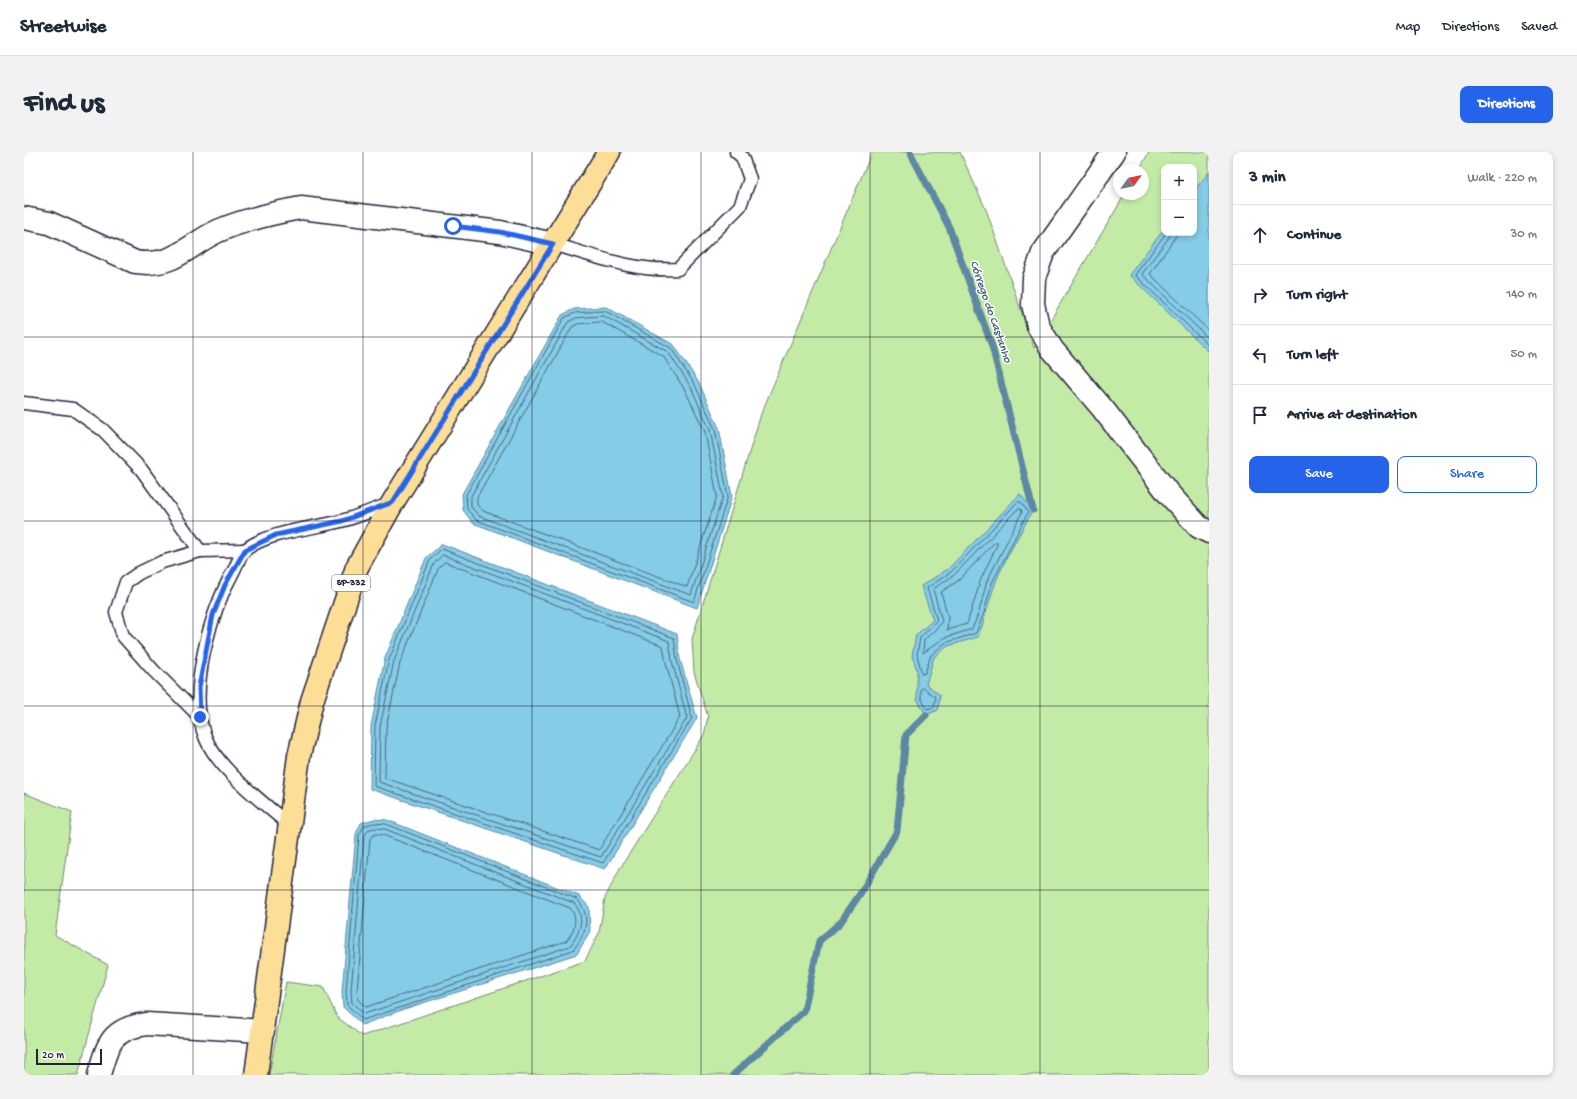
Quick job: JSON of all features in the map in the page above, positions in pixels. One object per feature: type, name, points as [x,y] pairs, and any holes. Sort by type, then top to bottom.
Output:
[{"type":"main road","name":"SP-332","points":[[256,1075],[299,756],[312,701],[357,567],[393,502],[609,152]]},
{"type":"street","points":[[1114,152],[1043,253],[1034,278],[1033,304],[1038,326],[1052,349],[1103,409],[1168,493],[1200,527],[1209,532]]},
{"type":"street","points":[[24,218],[49,223],[135,262],[148,264],[162,262],[176,257],[203,239],[220,230],[277,212],[301,208],[500,232],[553,244]]},
{"type":"street","points":[[99,1075],[106,1049],[111,1041],[118,1033],[132,1026],[147,1024],[263,1032]]},
{"type":"lane","points":[[553,244],[627,265],[657,270],[678,269],[740,206],[750,180],[742,158],[736,152]]},
{"type":"lane","points":[[24,403],[73,409],[103,430],[141,470],[200,551]]},
{"type":"lane","points":[[200,717],[153,670],[123,636],[116,612],[126,582],[139,573],[162,562],[200,551],[245,550],[276,535],[342,521],[393,502]]},
{"type":"lane","points":[[245,550],[225,585],[213,615],[199,687],[200,717],[205,738],[215,756],[234,776],[289,825]]},
{"type":"green space","points":[[872,152],[960,152],[987,212],[1034,348],[1121,200],[1149,200],[1149,164],[1142,164],[1149,152],[1209,152],[1209,1075],[269,1075],[286,982],[323,987],[337,1017],[362,1036],[585,961],[599,933],[605,898],[619,870],[704,735],[708,717],[694,672],[692,639],[761,414]]},
{"type":"green space","points":[[24,793],[72,812],[55,935],[108,965],[78,1075],[24,1075]]},
{"type":"water","points":[[1209,172],[1209,352],[1129,275],[1161,233],[1161,236],[1197,236],[1197,187]]},
{"type":"water","points":[[606,307],[674,345],[699,383],[719,428],[732,496],[697,608],[473,523],[463,510],[462,494],[562,315],[574,309]]},
{"type":"water","points":[[1020,494],[1033,510],[999,574],[978,637],[948,646],[934,657],[926,684],[940,695],[938,710],[926,715],[917,699],[917,670],[912,656],[916,635],[933,620],[921,586],[948,569]]},
{"type":"water","points":[[442,544],[677,634],[680,659],[697,718],[605,869],[370,789],[371,726],[385,658],[426,558]]},
{"type":"water","points":[[374,819],[387,820],[579,896],[589,907],[590,931],[577,954],[404,1009],[362,1025],[343,1007],[342,991],[356,834],[361,823]]},
{"type":"waterway","name":"Córrego do Castanho","points":[[910,152],[949,227],[992,346],[1033,510]]},
{"type":"waterway","name":"Córrego do Castanho","points":[[733,1075],[804,1011],[819,941],[840,923],[860,894],[897,831],[906,735],[926,715]]},
{"type":"route","points":[[200,717],[199,687],[203,658],[213,615],[225,585],[245,550],[276,535],[342,521],[393,502],[553,244],[500,232],[453,226]]}]
